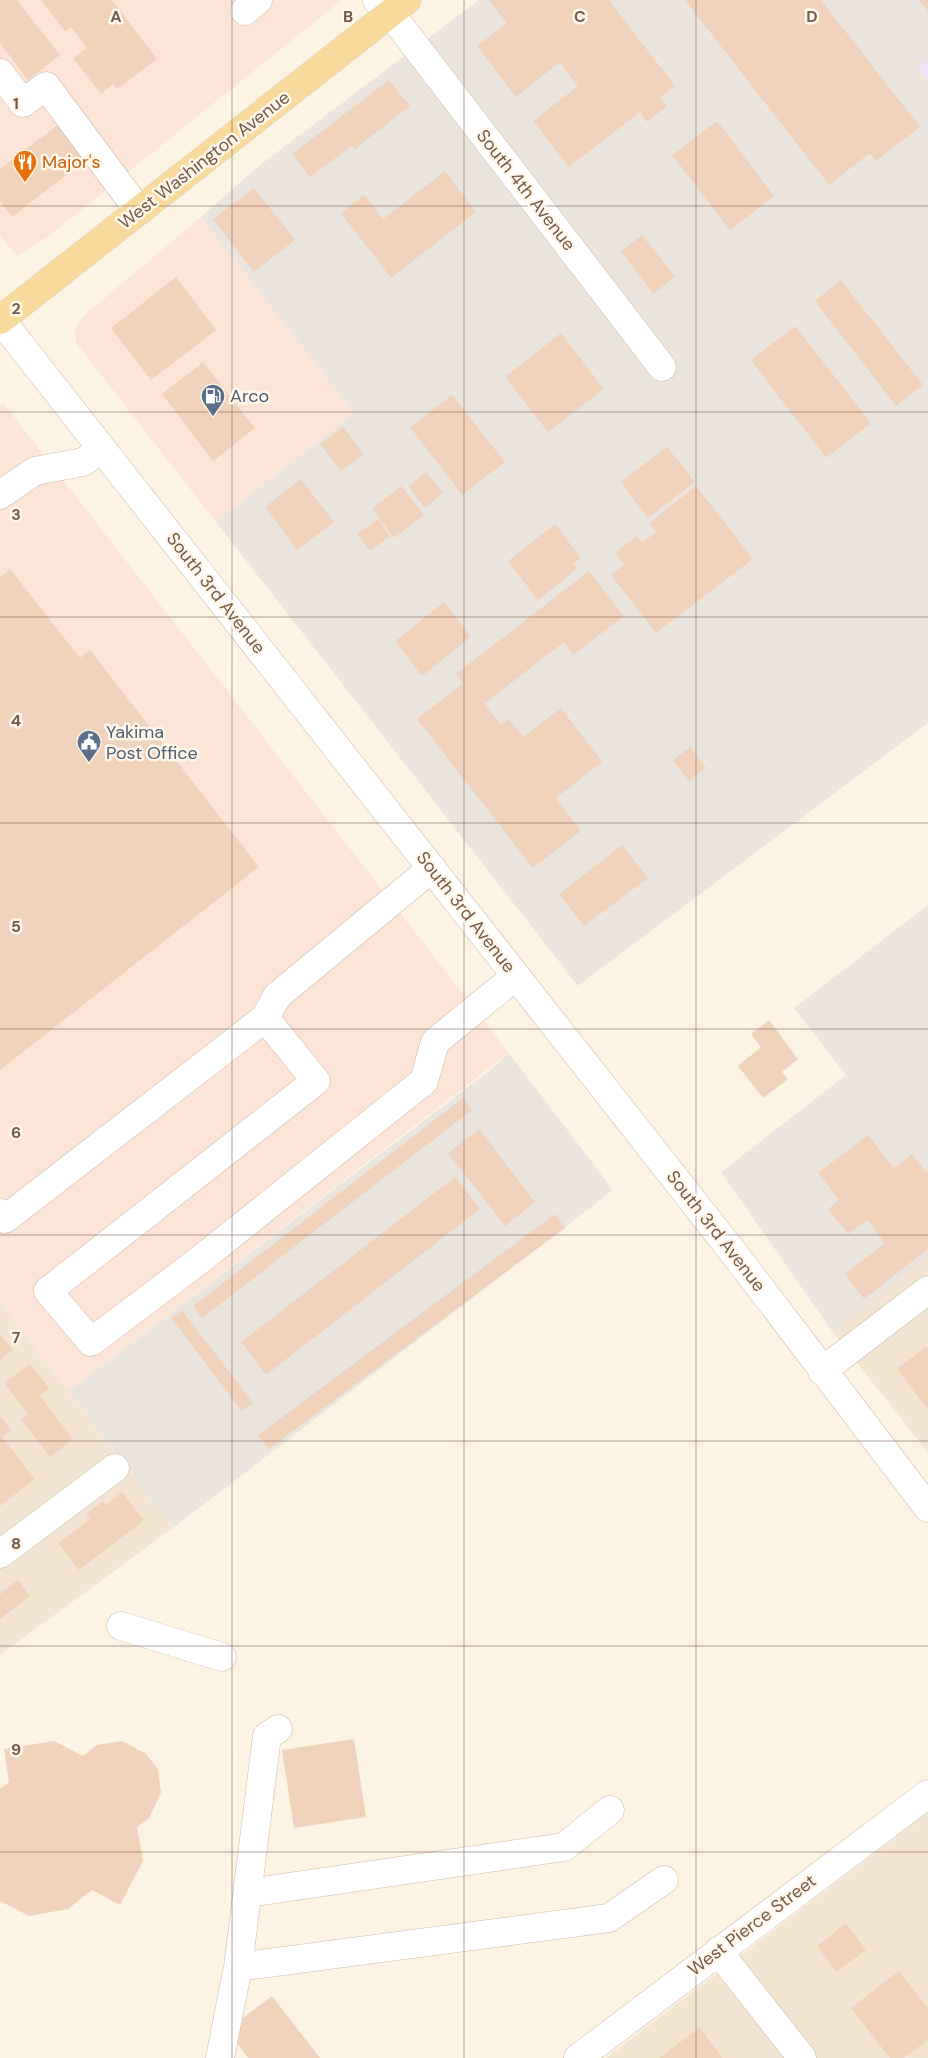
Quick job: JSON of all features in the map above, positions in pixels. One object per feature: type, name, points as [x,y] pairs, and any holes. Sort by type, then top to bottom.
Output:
[{"type":"main road","name":"West Washington Avenue","points":[[0,319],[139,211],[392,4]]},
{"type":"street","name":"South 4th Avenue","points":[[392,4],[662,367]]},
{"type":"street","points":[[0,73],[23,104],[46,86],[139,211]]},
{"type":"street","name":"South 3rd Avenue","points":[[0,319],[743,1265],[928,1508]]},
{"type":"street","points":[[0,495],[35,471],[84,462],[102,449]]},
{"type":"street","points":[[0,1213],[5,1219],[266,1018],[277,996],[432,868]]},
{"type":"street","points":[[266,1018],[316,1081],[48,1290],[91,1342],[201,1259],[424,1081],[434,1042],[516,976]]},
{"type":"street","points":[[822,1371],[928,1290]]},
{"type":"street","points":[[0,1553],[115,1468]]},
{"type":"street","points":[[121,1626],[222,1657]]},
{"type":"street","points":[[220,2058],[238,1967],[267,1736],[278,1729]]},
{"type":"street","name":"West Pierce Street","points":[[578,2058],[928,1794]]},
{"type":"street","points":[[248,1893],[564,1847],[610,1810]]},
{"type":"street","points":[[238,1967],[609,1918],[664,1880]]},
{"type":"street","points":[[718,1951],[802,2058]]},
{"type":"shaded area","points":[[0,0],[342,0],[50,235],[17,256],[0,235]]},
{"type":"shaded area","points":[[479,0],[928,0],[928,60],[918,68],[928,80],[928,723],[578,986],[216,522],[354,413],[201,217],[260,165]]},
{"type":"shaded area","points":[[928,60],[928,80],[918,68]]},
{"type":"shaded area","points":[[201,217],[354,413],[216,522],[77,344],[75,330],[81,318]]},
{"type":"shaded area","points":[[4,404],[509,1053],[69,1391],[0,1301],[0,405]]},
{"type":"shaded area","points":[[928,905],[928,1257],[832,1331],[721,1172],[846,1075],[794,1008]]},
{"type":"shaded area","points":[[509,1053],[613,1190],[173,1528],[69,1391],[489,1071]]},
{"type":"shaded area","points":[[928,1257],[928,1453],[832,1331]]},
{"type":"shaded area","points":[[0,1301],[173,1528],[0,1655]]},
{"type":"shaded area","points":[[928,1813],[928,2058],[606,2058]]},
{"type":"building","points":[[0,0],[17,0],[60,55],[28,80],[0,43]]},
{"type":"building","points":[[41,0],[112,0],[157,59],[117,89],[113,84],[101,94],[73,58],[87,48],[71,27],[65,31]]},
{"type":"building","points":[[489,0],[609,0],[675,86],[660,97],[667,106],[647,122],[640,112],[569,167],[533,121],[578,86],[560,62],[516,97],[477,46],[507,23]]},
{"type":"building","points":[[685,0],[821,0],[920,127],[876,161],[870,153],[829,185]]},
{"type":"building","points":[[919,0],[928,0],[928,11]]},
{"type":"building","points":[[389,80],[410,106],[355,149],[352,146],[310,177],[292,154]]},
{"type":"building","points":[[717,121],[774,196],[730,230],[672,155]]},
{"type":"building","points":[[59,124],[86,160],[12,217],[0,201],[0,169]]},
{"type":"building","points":[[445,171],[476,212],[391,278],[341,213],[364,195],[383,219]]},
{"type":"building","points":[[254,188],[295,240],[254,272],[213,219]]},
{"type":"building","points":[[642,235],[675,277],[653,294],[621,251]]},
{"type":"building","points":[[176,277],[216,330],[151,380],[111,328]]},
{"type":"building","points":[[841,280],[923,385],[896,406],[815,301]]},
{"type":"building","points":[[795,326],[871,423],[826,458],[751,360]]},
{"type":"building","points":[[561,333],[604,389],[548,432],[505,377]]},
{"type":"building","points":[[203,362],[255,428],[213,461],[162,394]]},
{"type":"building","points":[[452,395],[505,462],[462,495],[410,427]]},
{"type":"building","points":[[343,427],[364,454],[341,471],[320,444]]},
{"type":"building","points":[[667,447],[695,482],[648,518],[621,482]]},
{"type":"building","points":[[426,472],[443,493],[425,508],[408,486]]},
{"type":"building","points":[[301,479],[334,522],[297,550],[265,507]]},
{"type":"building","points":[[401,486],[424,515],[394,538],[372,509]]},
{"type":"building","points":[[696,486],[753,559],[656,633],[611,575],[624,564],[615,553],[637,536],[642,543],[656,532],[649,523]]},
{"type":"building","points":[[378,519],[390,536],[370,551],[357,534]]},
{"type":"building","points":[[555,524],[581,558],[573,564],[577,569],[538,600],[508,561]]},
{"type":"building","name":"Yakima Post Office","points":[[10,569],[80,658],[90,650],[259,867],[0,1070],[0,577]]},
{"type":"building","points":[[589,571],[624,616],[573,655],[564,642],[484,704],[501,725],[509,719],[523,737],[561,708],[602,762],[556,798],[581,831],[533,868],[417,719],[464,683],[456,674]]},
{"type":"building","points":[[444,602],[471,637],[422,676],[395,641]]},
{"type":"building","points":[[690,747],[706,768],[689,781],[673,760]]},
{"type":"building","points":[[622,845],[648,878],[584,926],[559,894]]},
{"type":"building","points":[[769,1020],[798,1059],[782,1072],[788,1079],[763,1098],[738,1066],[761,1047],[751,1034]]},
{"type":"building","points":[[463,1098],[472,1110],[202,1318],[193,1306]]},
{"type":"building","points":[[479,1129],[535,1202],[505,1226],[448,1153]]},
{"type":"building","points":[[868,1135],[894,1168],[912,1154],[926,1172],[928,1171],[928,1249],[864,1299],[845,1274],[885,1243],[867,1220],[848,1234],[828,1209],[839,1200],[818,1173]]},
{"type":"building","points":[[455,1177],[480,1209],[266,1375],[241,1342]]},
{"type":"building","points":[[555,1214],[565,1228],[269,1449],[258,1435]]},
{"type":"building","points":[[182,1310],[253,1403],[242,1411],[171,1318]]},
{"type":"building","points":[[0,1334],[13,1350],[0,1360]]},
{"type":"building","points":[[926,1347],[928,1349],[928,1410],[897,1369]]},
{"type":"building","points":[[30,1364],[49,1388],[40,1396],[73,1439],[50,1457],[21,1419],[28,1414],[4,1383]]},
{"type":"building","points":[[0,1416],[11,1430],[2,1437],[35,1479],[0,1506]]},
{"type":"building","points":[[122,1492],[144,1520],[79,1570],[58,1543],[90,1519],[86,1514],[103,1501],[106,1505]]},
{"type":"building","points":[[18,1580],[30,1596],[0,1619],[0,1594]]},
{"type":"building","points":[[354,1739],[366,1817],[294,1828],[282,1750]]},
{"type":"building","points":[[54,1741],[83,1756],[97,1745],[122,1741],[145,1753],[158,1769],[161,1793],[149,1818],[137,1827],[143,1861],[120,1905],[92,1890],[68,1909],[29,1916],[0,1901],[0,1789],[9,1782],[4,1749]]},
{"type":"building","points":[[846,1923],[866,1950],[837,1972],[817,1946]]},
{"type":"building","points":[[899,1971],[928,2008],[928,2040],[904,2058],[890,2058],[851,2008]]},
{"type":"building","points":[[272,1996],[320,2058],[248,2058],[227,2030]]},
{"type":"building","points":[[700,2027],[722,2058],[659,2058]]},
{"type":"place","name":"Major's","points":[[25,183]]},
{"type":"place","name":"Arco","points":[[213,417]]},
{"type":"place","name":"Yakima Post Office","points":[[89,763]]}]
